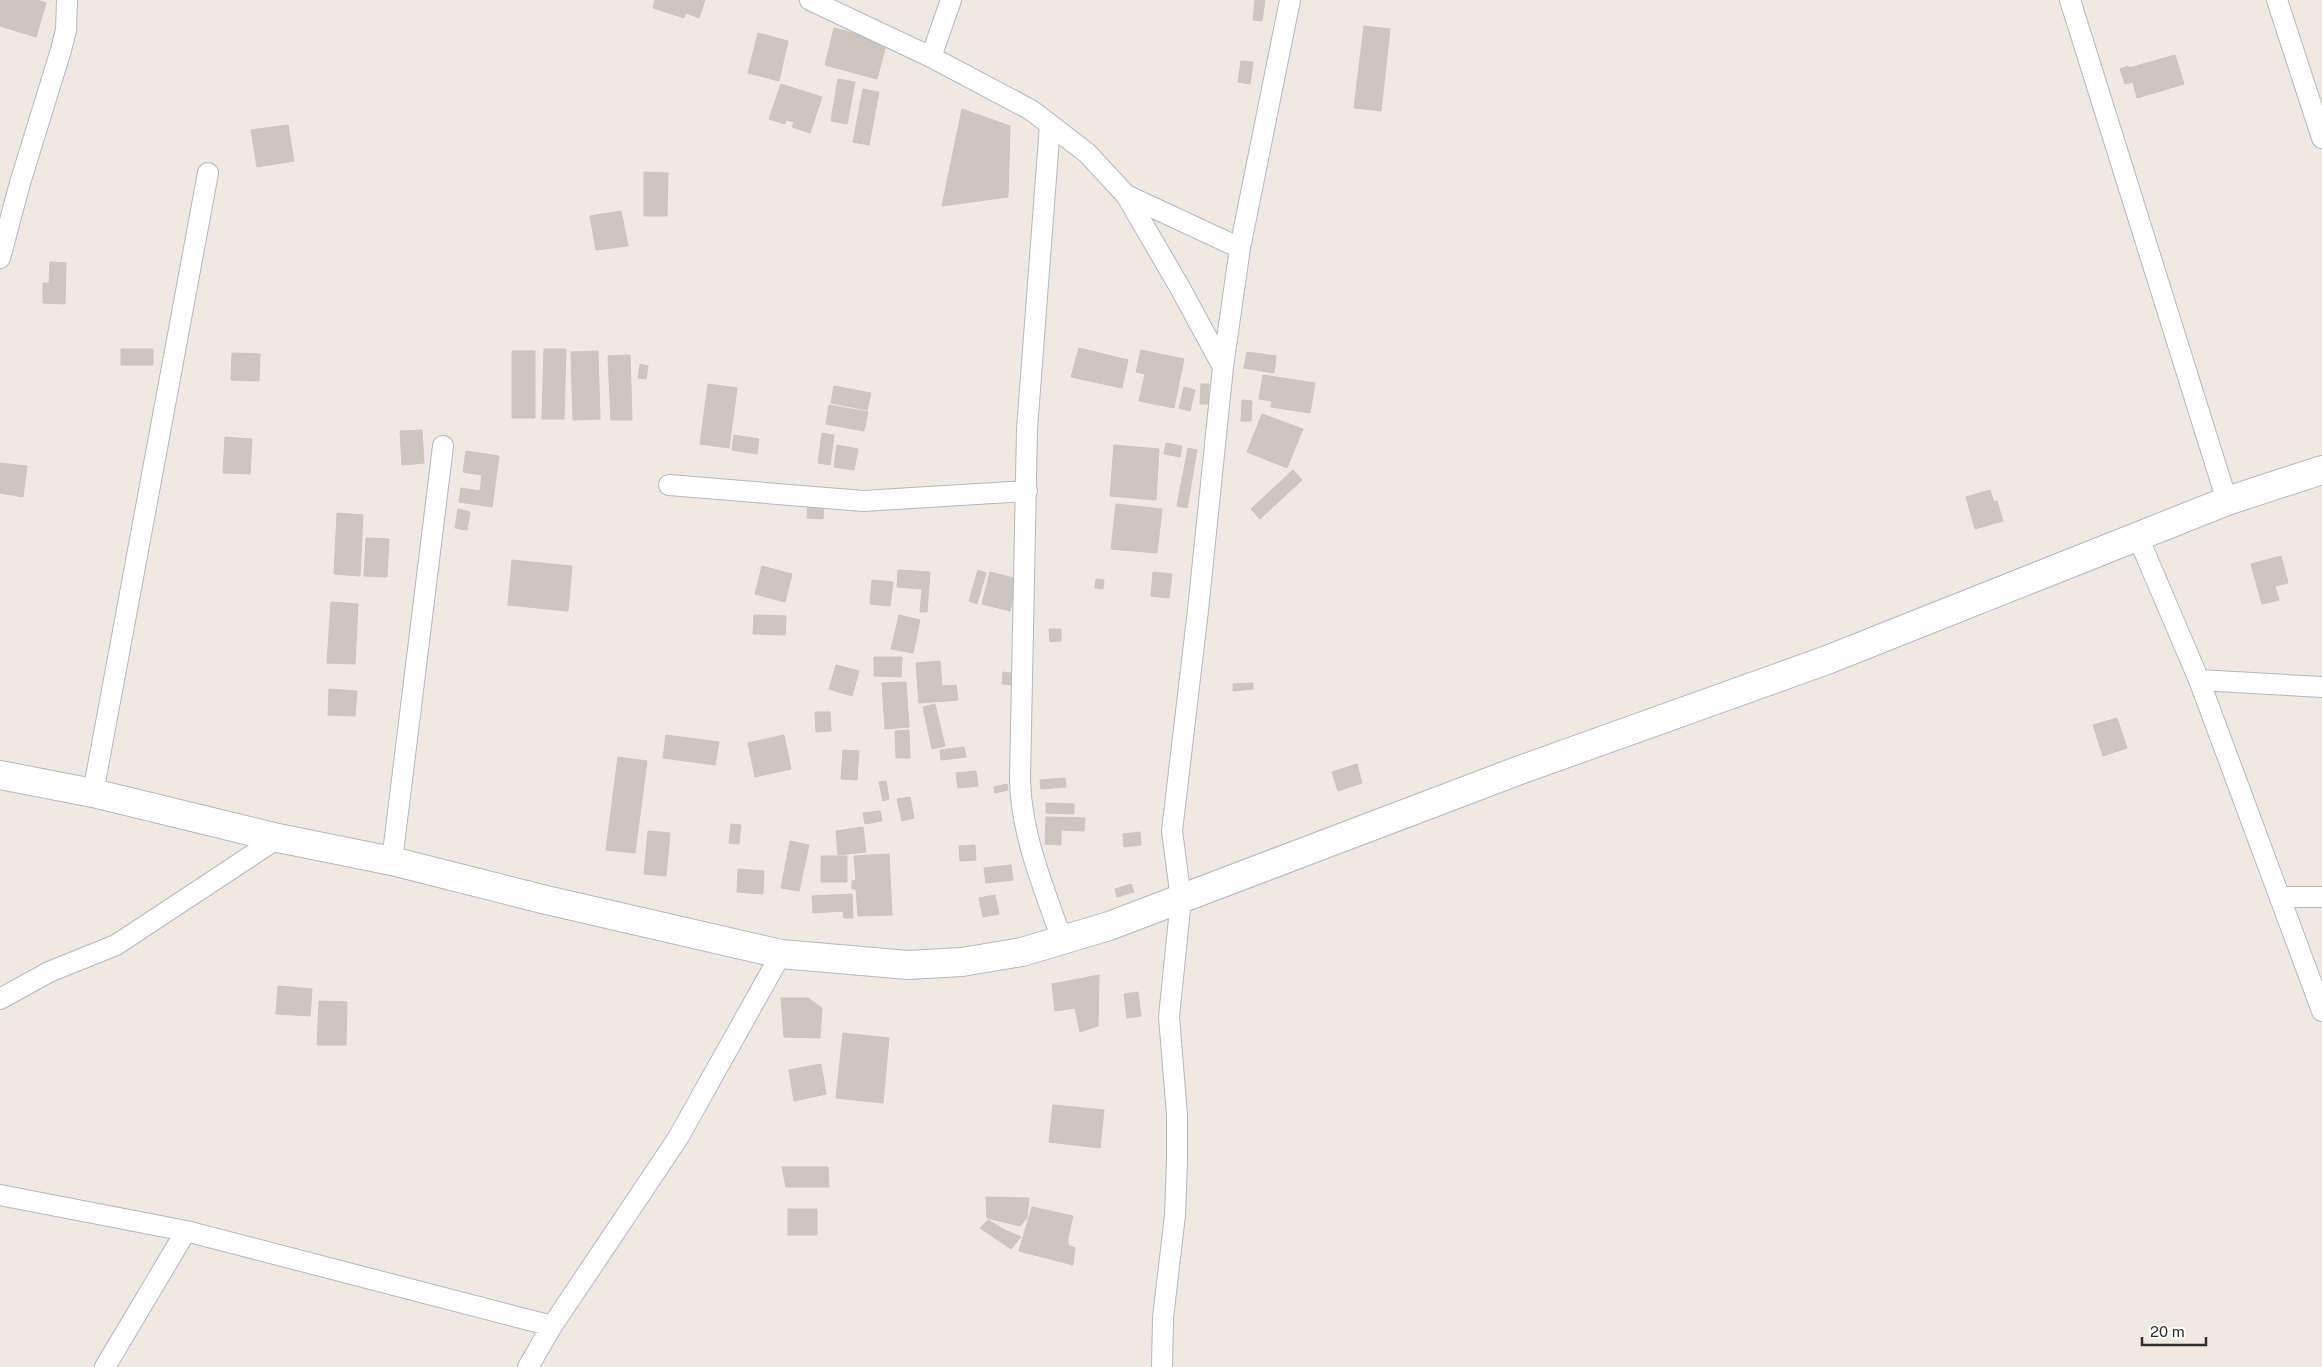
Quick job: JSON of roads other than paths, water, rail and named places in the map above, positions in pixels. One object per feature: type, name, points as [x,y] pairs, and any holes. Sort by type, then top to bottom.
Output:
[{"type":"main road","points":[[0,775],[94,792],[278,838],[392,861],[542,899],[781,954],[908,965],[962,962],[1022,952],[1109,926],[1520,770],[1827,660],[2227,501],[2322,470]]},
{"type":"street","points":[[0,258],[20,184],[61,50],[66,30],[67,0]]},
{"type":"street","points":[[810,0],[932,57],[1030,110],[1087,153],[1126,195],[1223,367]]},
{"type":"street","points":[[932,57],[951,0]]},
{"type":"street","points":[[1162,1367],[1163,1318],[1175,1216],[1177,1161],[1177,1115],[1169,1017],[1181,899],[1172,831],[1198,610],[1223,367],[1240,248],[1290,0]]},
{"type":"street","points":[[2070,0],[2227,501]]},
{"type":"street","points":[[2277,0],[2322,138]]},
{"type":"street","points":[[1050,125],[1027,429],[1020,797],[1030,843],[1062,940]]},
{"type":"street","points":[[94,792],[208,173]]},
{"type":"street","points":[[1126,195],[1240,248]]},
{"type":"street","points":[[392,861],[443,446]]},
{"type":"street","points":[[669,485],[863,501],[1026,491]]},
{"type":"street","points":[[2138,537],[2199,680],[2322,1011]]},
{"type":"street","points":[[2199,680],[2322,686]]},
{"type":"street","points":[[0,999],[49,972],[116,945],[278,838]]},
{"type":"street","points":[[2280,897],[2322,897]]},
{"type":"street","points":[[528,1367],[552,1326],[678,1138],[781,954]]},
{"type":"street","points":[[0,1195],[186,1231],[552,1326]]},
{"type":"street","points":[[105,1367],[186,1231]]}]
